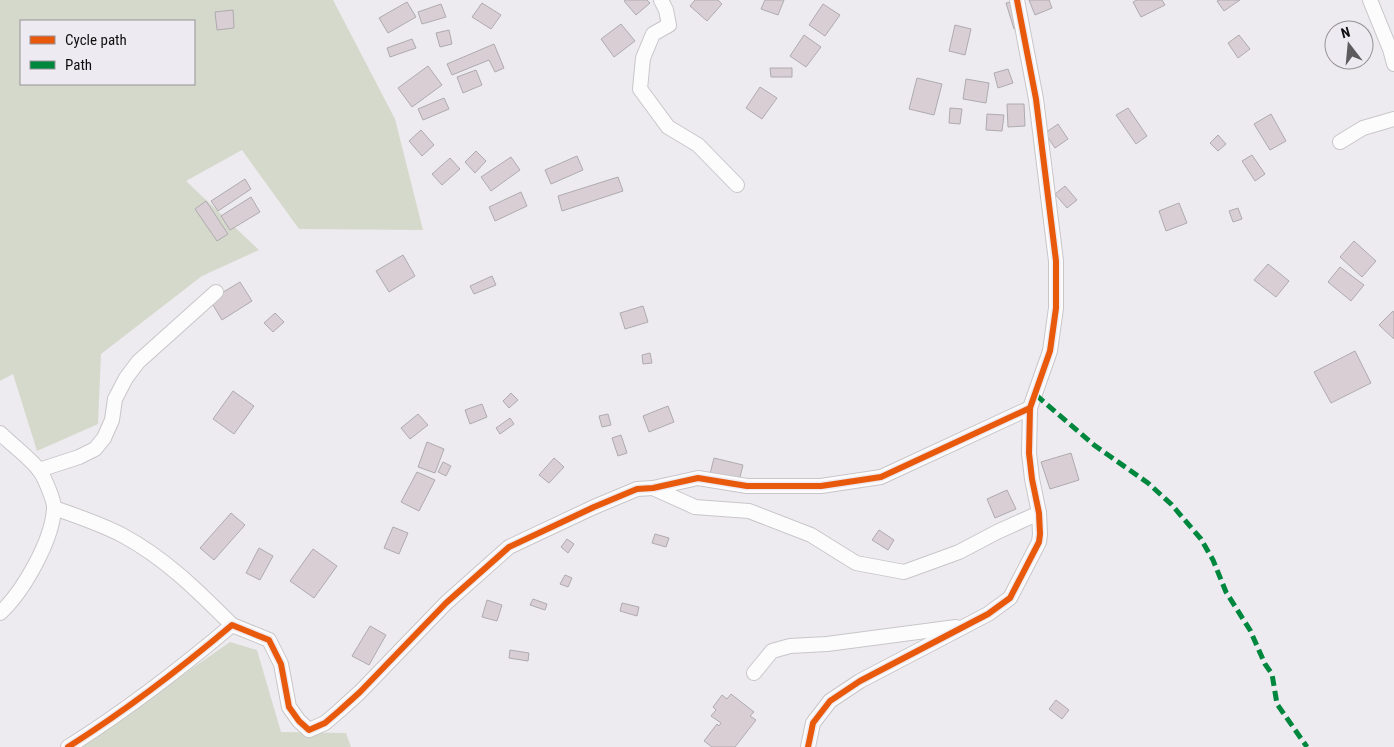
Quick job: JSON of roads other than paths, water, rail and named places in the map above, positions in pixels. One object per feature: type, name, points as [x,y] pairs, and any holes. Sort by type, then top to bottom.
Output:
[{"type":"street","points":[[661,0],[666,10],[669,25],[653,34],[643,58],[640,89],[668,127],[698,145],[737,185]]},
{"type":"street","points":[[808,747],[813,723],[830,701],[860,681],[966,626],[1010,598],[1038,542],[1040,534],[1039,513],[1029,453],[1030,408],[1050,351],[1056,308],[1056,261],[1036,99],[1017,0]]},
{"type":"street","points":[[1370,0],[1390,49],[1394,64]]},
{"type":"street","points":[[1340,142],[1363,128],[1394,119]]},
{"type":"street","points":[[40,470],[79,457],[95,449],[104,438],[112,420],[116,399],[126,378],[138,362],[216,292]]},
{"type":"street","points":[[54,508],[121,534],[159,558],[198,591],[232,625],[269,640],[281,664],[289,707],[299,721],[309,730],[325,723],[360,692],[446,603],[509,547],[637,489],[653,488],[698,478],[748,486],[821,486],[881,477],[1030,408]]},
{"type":"street","points":[[0,433],[40,470],[54,508],[46,542],[30,574],[12,602],[0,613]]},
{"type":"street","points":[[653,488],[695,507],[749,511],[810,535],[856,563],[904,572],[959,552],[1039,513]]},
{"type":"street","points":[[68,747],[98,728],[166,678],[232,625]]},
{"type":"street","points":[[754,673],[772,651],[790,646],[827,644],[966,626]]}]
